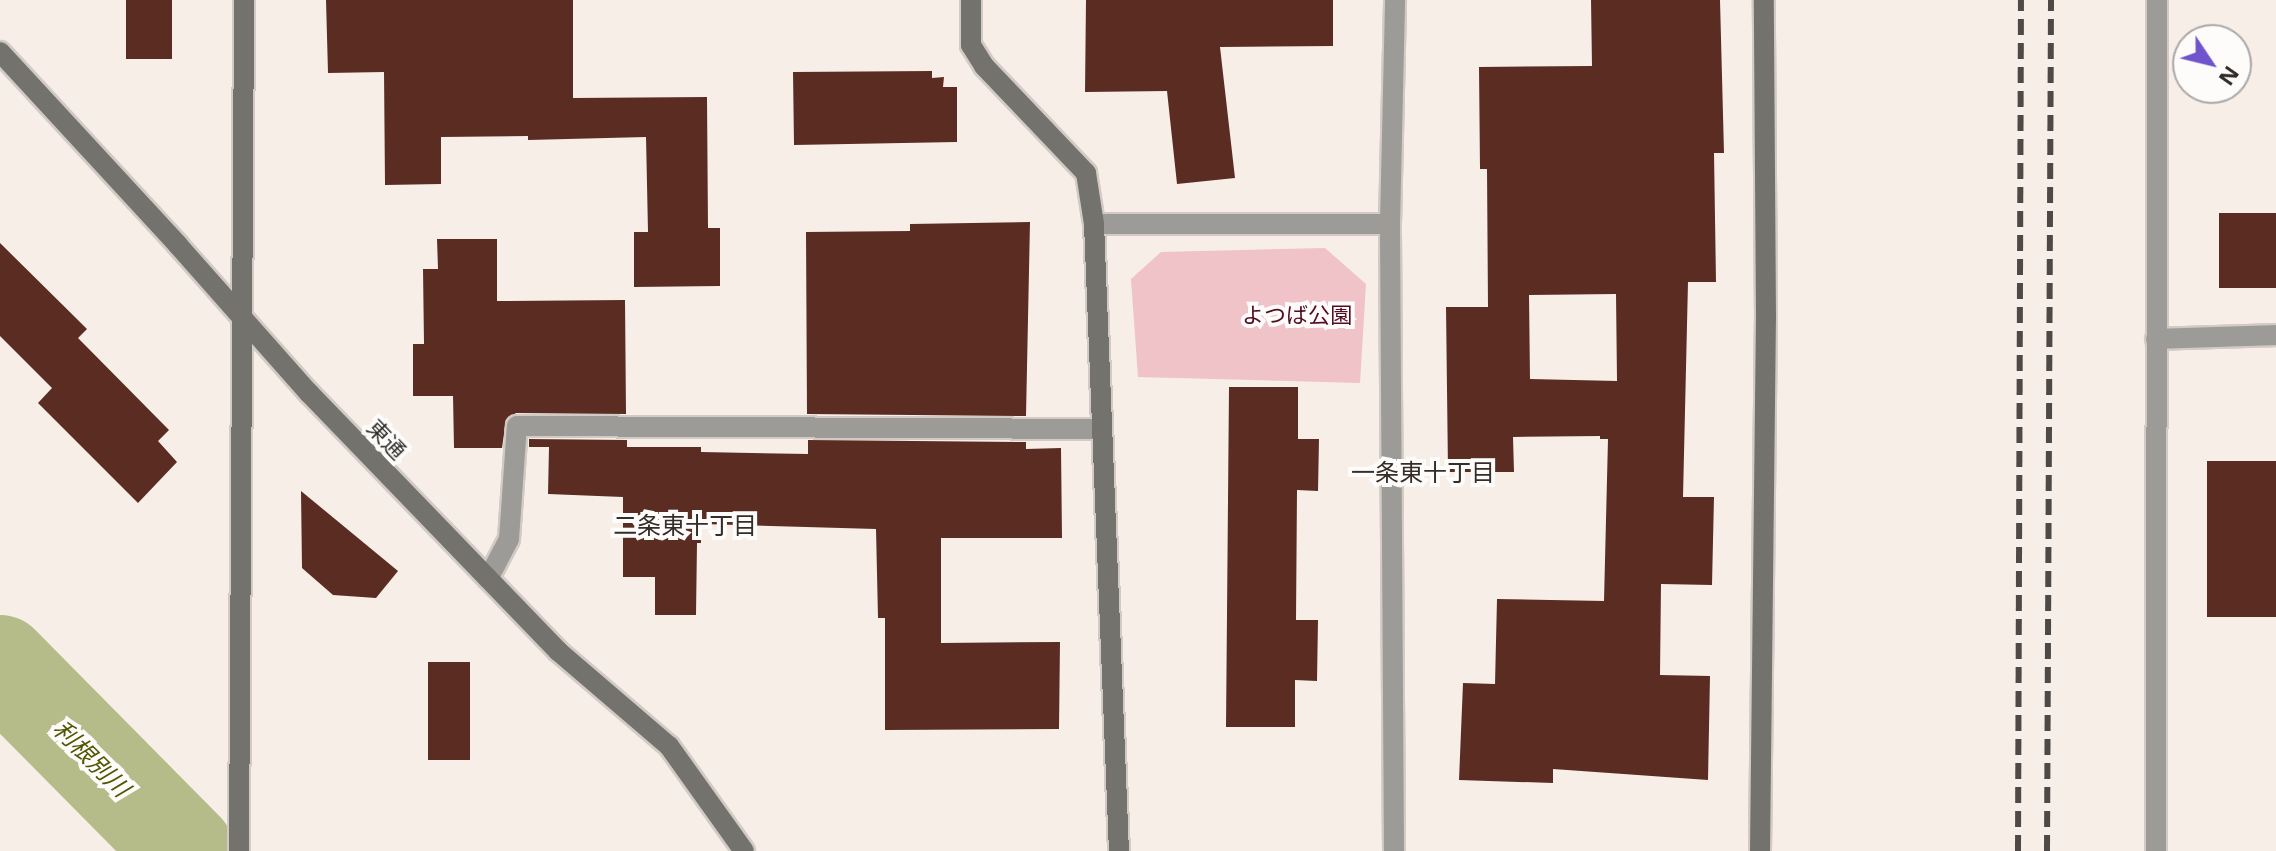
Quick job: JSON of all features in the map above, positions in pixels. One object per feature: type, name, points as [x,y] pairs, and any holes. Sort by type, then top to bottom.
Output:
[{"type":"street","points":[[239,851],[244,0]]},
{"type":"street","points":[[971,0],[971,45],[984,66],[1086,173],[1094,224],[1119,851]]},
{"type":"street","points":[[1394,851],[1390,224],[1395,0]]},
{"type":"street","points":[[1760,851],[1766,318],[1764,0]]},
{"type":"street","points":[[2156,851],[2157,0]]},
{"type":"street","name":"東通","points":[[0,52],[240,317],[488,579],[558,651],[669,746],[744,851]]},
{"type":"street","points":[[1094,224],[1390,224]]},
{"type":"street","points":[[2156,339],[2276,335]]},
{"type":"street","points":[[488,579],[509,539],[517,426],[1102,429]]},
{"type":"green space","name":"よつば公園","points":[[1325,248],[1366,284],[1360,383],[1138,377],[1131,279],[1161,252]]},
{"type":"building","points":[[126,0],[172,0],[172,59],[126,59]]},
{"type":"building","points":[[326,0],[573,0],[573,98],[707,97],[708,228],[720,228],[720,286],[634,287],[634,232],[648,232],[646,137],[528,140],[528,136],[441,137],[441,184],[385,185],[384,72],[328,73]]},
{"type":"building","points":[[1086,0],[1333,0],[1333,46],[1220,47],[1235,178],[1177,184],[1167,91],[1085,92]]},
{"type":"building","points":[[1591,0],[1720,0],[1724,153],[1714,153],[1716,282],[1688,282],[1683,497],[1714,497],[1712,585],[1661,584],[1660,675],[1710,676],[1708,780],[1553,769],[1553,783],[1459,780],[1463,683],[1495,684],[1497,599],[1604,601],[1608,439],[1600,439],[1600,436],[1513,437],[1514,472],[1448,472],[1446,307],[1488,307],[1487,169],[1480,169],[1479,67],[1592,66]],"holes":[[[1616,294],[1617,381],[1530,379],[1529,295]]]},
{"type":"building","points":[[932,71],[932,78],[944,77],[943,87],[957,87],[957,142],[794,145],[793,72]]},
{"type":"building","points":[[2219,213],[2276,213],[2276,288],[2219,288]]},
{"type":"building","points":[[1030,222],[1026,416],[807,414],[806,232],[910,231],[910,224]]},
{"type":"building","points":[[437,239],[497,239],[497,301],[625,300],[626,414],[516,413],[506,420],[502,448],[454,448],[453,396],[413,396],[413,344],[424,344],[423,269],[438,269]]},
{"type":"building","points":[[0,243],[87,329],[78,338],[169,430],[158,441],[177,462],[138,503],[38,403],[52,388],[0,336]]},
{"type":"building","points":[[1229,387],[1298,387],[1298,439],[1319,439],[1318,491],[1297,490],[1296,620],[1318,620],[1317,681],[1295,680],[1295,727],[1226,727]]},
{"type":"building","points":[[529,439],[627,440],[627,447],[701,447],[701,452],[808,454],[808,440],[1026,442],[1026,449],[1061,448],[1062,538],[941,538],[941,643],[1060,642],[1059,729],[885,730],[885,618],[878,618],[876,529],[701,524],[701,543],[697,543],[696,615],[655,615],[655,577],[623,577],[623,497],[548,494],[549,447],[529,447]]},
{"type":"building","points":[[2207,461],[2276,461],[2276,617],[2207,617]]},
{"type":"building","points":[[301,491],[398,571],[376,598],[333,595],[302,568]]},
{"type":"building","points":[[428,662],[470,662],[470,760],[428,760]]},
{"type":"waterway","name":"利根別川","points":[[0,664],[185,851]]},
{"type":"railway","points":[[2018,851],[2021,0]]},
{"type":"railway","points":[[2047,851],[2051,0]]},
{"type":"district","name":"一条東十丁目","points":[[1423,472]]},
{"type":"district","name":"二条東十丁目","points":[[685,525]]}]
